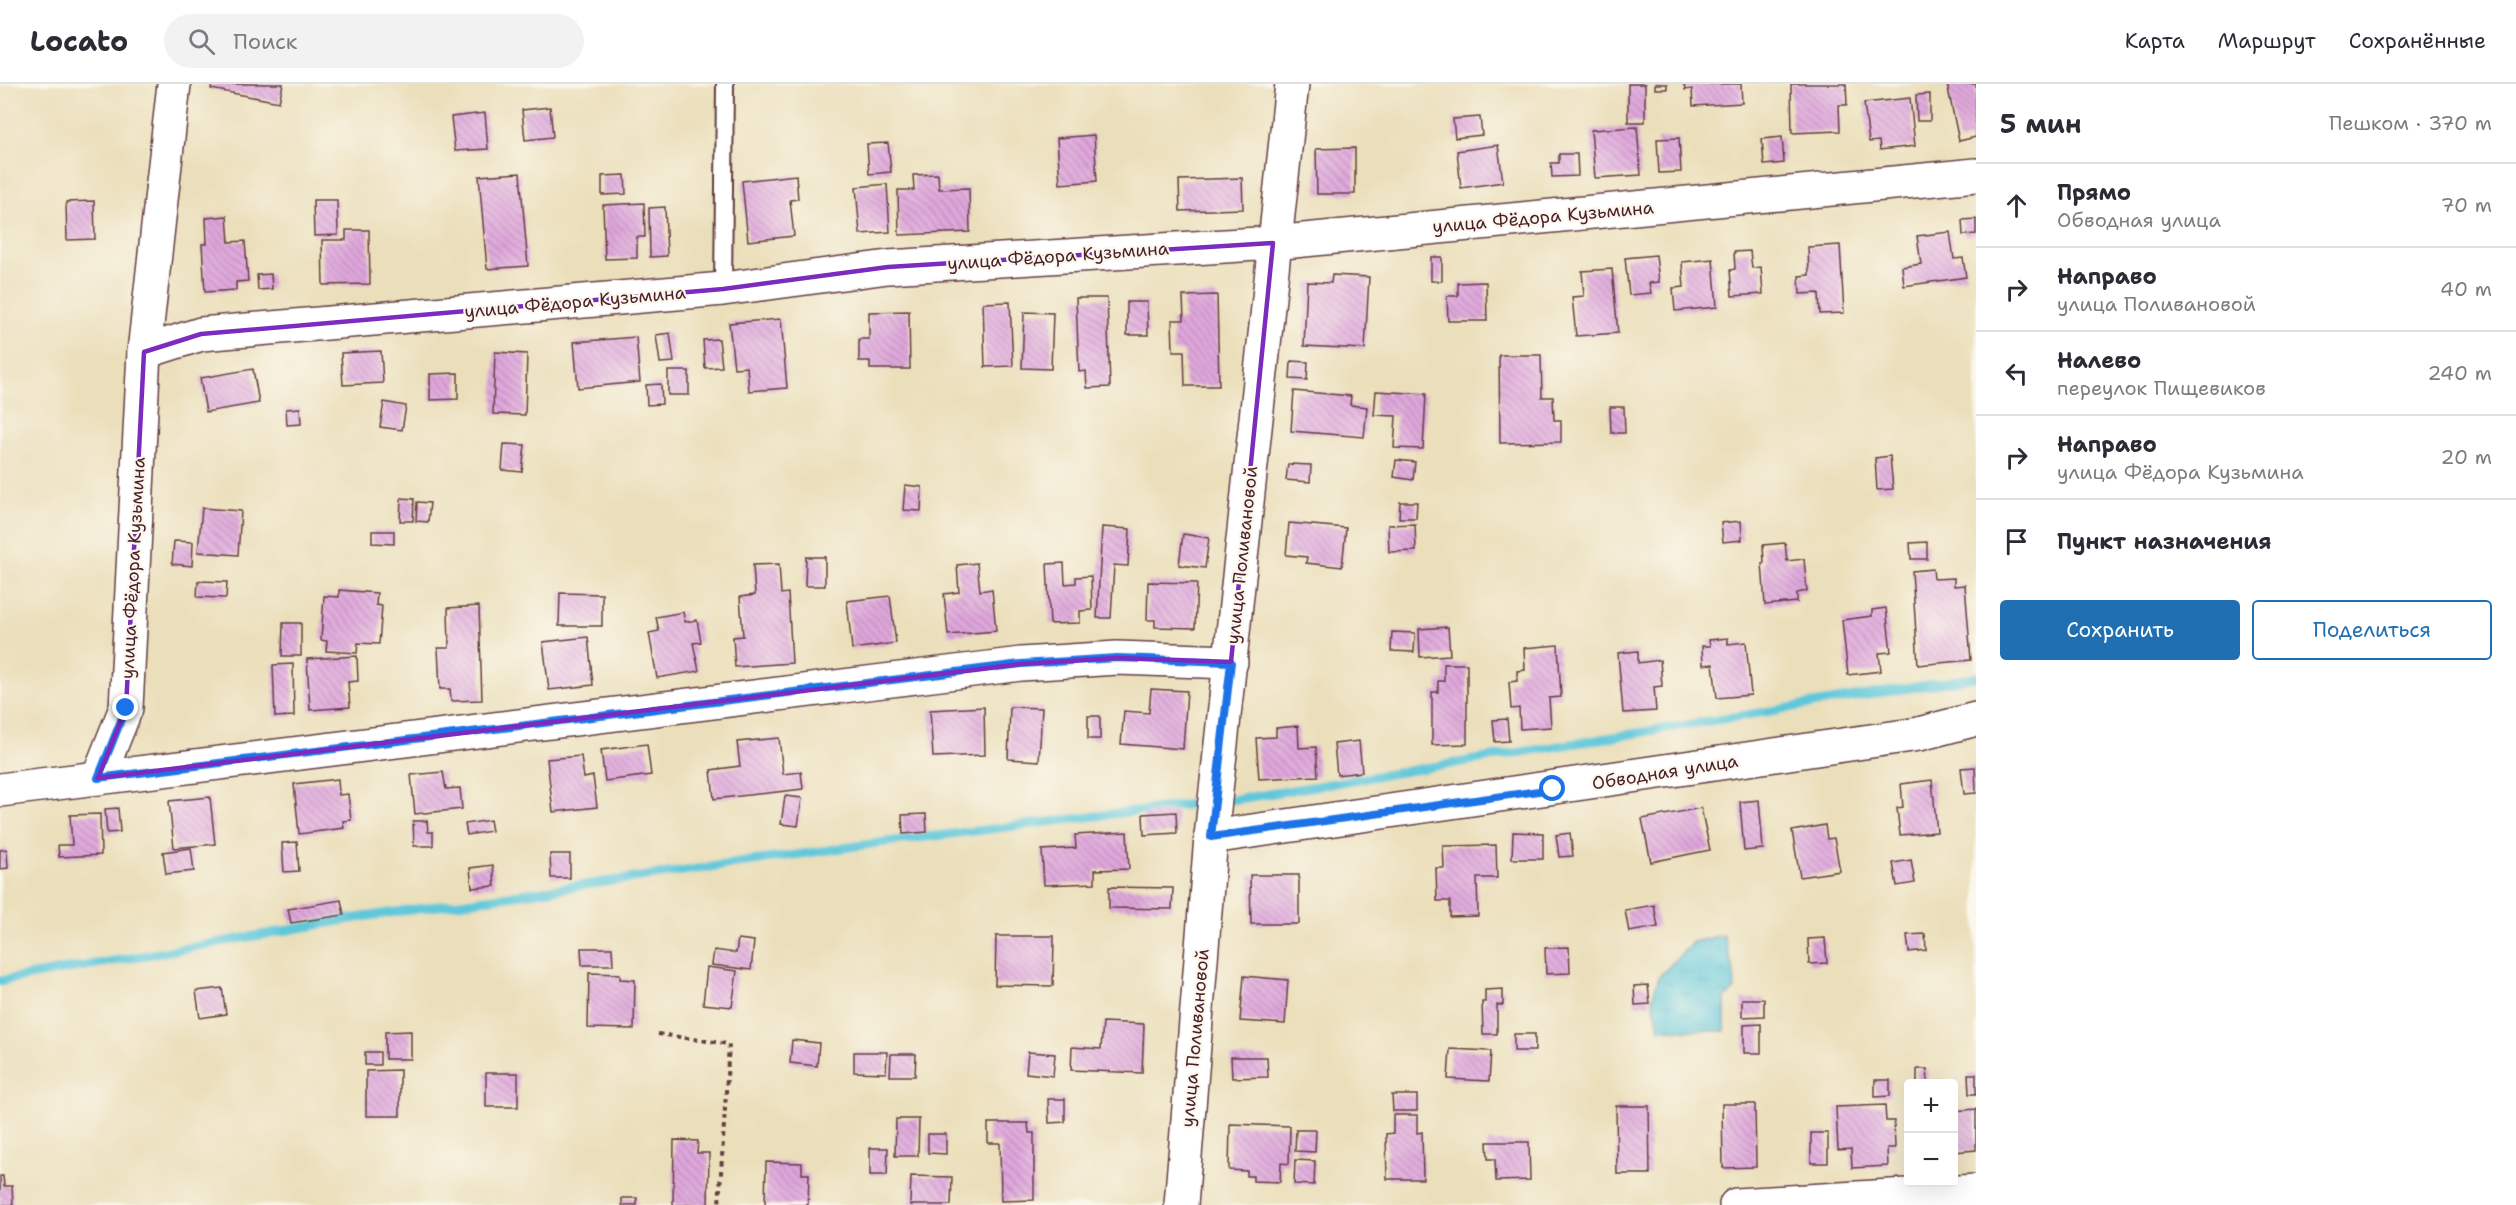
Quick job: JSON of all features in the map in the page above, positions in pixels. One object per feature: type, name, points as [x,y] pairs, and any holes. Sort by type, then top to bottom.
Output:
[{"type":"street","name":"улица Фёдора Кузьмина","points":[[98,778],[126,708],[144,352],[174,84]]},
{"type":"street","name":"улица Поливановой","points":[[1182,1205],[1211,837],[1273,243],[1292,84]]},
{"type":"street","name":"улица Фёдора Кузьмина","points":[[144,352],[201,334],[723,289],[888,267],[1273,243],[1976,175]]},
{"type":"street","points":[[0,790],[1021,664],[1117,658],[1231,662]]},
{"type":"street","name":"Обводная улица","points":[[1211,837],[1919,734],[1976,719]]},
{"type":"street","points":[[1736,1205],[1976,1191]]},
{"type":"lane","points":[[723,289],[725,84]]},
{"type":"path","points":[[658,1034],[729,1044],[719,1205]]},
{"type":"highlighted area","points":[[1273,243],[1231,662],[1117,658],[1021,664],[98,778],[126,708],[144,352],[201,334],[723,289],[888,267]]},
{"type":"water","points":[[1723,935],[1734,972],[1735,989],[1725,998],[1725,1031],[1660,1029],[1652,998],[1659,977],[1693,942]]},
{"type":"building","points":[[212,84],[283,84],[279,102],[211,89]]},
{"type":"building","points":[[1628,84],[1645,84],[1645,122],[1628,122]]},
{"type":"building","points":[[1655,84],[1667,84],[1667,89],[1655,89]]},
{"type":"building","points":[[1684,84],[1741,84],[1742,103],[1693,106],[1692,89],[1685,90]]},
{"type":"building","points":[[1791,84],[1846,84],[1847,105],[1839,105],[1840,131],[1792,133]]},
{"type":"building","points":[[1947,84],[1976,84],[1976,137],[1959,141]]},
{"type":"building","points":[[1930,94],[1930,121],[1917,121],[1916,95]]},
{"type":"building","points":[[1910,98],[1915,146],[1880,150],[1879,141],[1869,142],[1864,103]]},
{"type":"building","points":[[550,107],[553,137],[525,140],[522,110]]},
{"type":"building","points":[[485,113],[488,149],[455,151],[451,117]]},
{"type":"building","points":[[1480,117],[1482,135],[1455,138],[1453,119]]},
{"type":"building","points":[[1637,127],[1641,175],[1595,178],[1591,130]]},
{"type":"building","points":[[1094,135],[1097,181],[1060,184],[1057,138]]},
{"type":"building","points":[[1782,137],[1784,163],[1764,165],[1762,139]]},
{"type":"building","points":[[1679,138],[1681,172],[1659,173],[1657,139]]},
{"type":"building","points":[[888,143],[891,172],[869,174],[867,144]]},
{"type":"building","points":[[1498,145],[1503,182],[1461,188],[1457,151]]},
{"type":"building","points":[[1355,148],[1355,194],[1317,194],[1316,149]]},
{"type":"building","points":[[1559,154],[1577,154],[1578,176],[1552,177],[1551,163],[1559,163]]},
{"type":"building","points":[[520,173],[528,266],[487,269],[479,176]]},
{"type":"building","points":[[938,174],[939,189],[969,188],[970,232],[899,235],[898,190],[914,190],[913,175]]},
{"type":"building","points":[[625,175],[626,194],[602,195],[602,176]]},
{"type":"building","points":[[796,175],[798,199],[790,200],[794,236],[748,241],[742,181]]},
{"type":"building","points":[[1242,178],[1243,209],[1180,211],[1179,180]]},
{"type":"building","points":[[887,184],[890,232],[860,234],[856,187]]},
{"type":"building","points":[[313,200],[337,200],[338,235],[314,236]]},
{"type":"building","points":[[94,201],[95,239],[67,240],[66,202]]},
{"type":"building","points":[[644,203],[645,237],[637,237],[637,258],[605,259],[603,205]]},
{"type":"building","points":[[665,207],[667,256],[650,257],[649,208]]},
{"type":"building","points":[[227,216],[229,242],[245,241],[248,281],[236,282],[236,290],[205,292],[202,244],[207,244],[206,218]]},
{"type":"building","points":[[1976,219],[1976,234],[1963,235],[1962,220]]},
{"type":"building","points":[[346,230],[369,230],[370,284],[323,285],[322,240],[346,240]]},
{"type":"building","points":[[1950,232],[1954,259],[1963,258],[1966,277],[1904,286],[1902,267],[1921,264],[1917,236]]},
{"type":"building","points":[[1840,245],[1844,313],[1820,314],[1819,293],[1800,294],[1799,276],[1809,275],[1808,247]]},
{"type":"building","points":[[1750,251],[1752,268],[1761,267],[1763,294],[1732,296],[1730,270],[1735,269],[1734,252]]},
{"type":"building","points":[[1656,255],[1659,282],[1649,283],[1651,293],[1629,295],[1625,258]]},
{"type":"building","points":[[1431,257],[1442,257],[1442,281],[1431,281]]},
{"type":"building","points":[[1713,259],[1717,307],[1675,311],[1673,288],[1684,287],[1682,262]]},
{"type":"building","points":[[1612,269],[1618,333],[1576,336],[1572,297],[1584,296],[1582,271]]},
{"type":"building","points":[[271,274],[272,289],[258,290],[257,275]]},
{"type":"building","points":[[1332,275],[1369,277],[1365,349],[1304,346],[1307,282],[1331,283]]},
{"type":"building","points":[[1486,282],[1487,321],[1448,321],[1447,296],[1458,296],[1458,283]]},
{"type":"building","points":[[1217,295],[1219,386],[1185,386],[1184,351],[1173,351],[1172,320],[1184,320],[1183,296]]},
{"type":"building","points":[[1076,298],[1107,298],[1110,387],[1087,388],[1086,371],[1079,372]]},
{"type":"building","points":[[1010,302],[1013,366],[985,367],[983,303]]},
{"type":"building","points":[[1127,302],[1147,302],[1148,335],[1127,335]]},
{"type":"building","points":[[909,311],[910,369],[870,369],[870,361],[859,361],[859,339],[869,339],[869,312]]},
{"type":"building","points":[[1024,312],[1053,313],[1051,369],[1022,368]]},
{"type":"building","points":[[781,319],[787,388],[749,391],[747,367],[734,368],[729,323]]},
{"type":"building","points":[[670,333],[674,362],[660,363],[656,335]]},
{"type":"building","points":[[636,337],[640,382],[578,388],[574,342]]},
{"type":"building","points":[[719,339],[722,367],[705,368],[703,340]]},
{"type":"building","points":[[381,351],[383,383],[343,385],[341,353]]},
{"type":"building","points":[[495,352],[527,354],[525,415],[493,414]]},
{"type":"building","points":[[1499,355],[1541,355],[1542,397],[1553,397],[1554,420],[1561,420],[1561,442],[1500,443]]},
{"type":"building","points":[[1291,361],[1308,362],[1307,380],[1290,379]]},
{"type":"building","points":[[253,369],[259,403],[206,412],[200,378]]},
{"type":"building","points":[[668,371],[689,371],[689,395],[668,395]]},
{"type":"building","points":[[458,373],[458,399],[430,400],[430,374]]},
{"type":"building","points":[[661,384],[662,404],[647,405],[646,385]]},
{"type":"building","points":[[1294,391],[1351,396],[1350,405],[1367,407],[1364,437],[1291,431]]},
{"type":"building","points":[[1376,391],[1426,394],[1423,449],[1394,448],[1396,416],[1374,415]]},
{"type":"building","points":[[384,402],[406,406],[402,430],[380,427]]},
{"type":"building","points":[[1610,407],[1624,407],[1625,433],[1611,433]]},
{"type":"building","points":[[300,408],[301,424],[287,425],[286,409]]},
{"type":"building","points":[[504,444],[525,445],[522,472],[502,470]]},
{"type":"building","points":[[1890,456],[1893,489],[1877,490],[1875,458]]},
{"type":"building","points":[[1396,460],[1415,462],[1413,480],[1394,477]]},
{"type":"building","points":[[1288,464],[1311,465],[1310,482],[1286,480]]},
{"type":"building","points":[[905,485],[922,487],[921,511],[903,510]]},
{"type":"building","points":[[401,498],[414,499],[413,521],[400,521]]},
{"type":"building","points":[[417,502],[430,503],[428,522],[416,521]]},
{"type":"building","points":[[1400,502],[1417,502],[1416,518],[1399,518]]},
{"type":"building","points":[[202,508],[241,511],[238,555],[198,552]]},
{"type":"building","points":[[1741,521],[1742,540],[1723,542],[1721,523]]},
{"type":"building","points":[[1289,523],[1346,528],[1342,567],[1306,563],[1307,557],[1286,555]]},
{"type":"building","points":[[1415,524],[1416,551],[1389,552],[1388,525]]},
{"type":"building","points":[[1102,527],[1130,529],[1128,566],[1114,565],[1111,618],[1097,618]]},
{"type":"building","points":[[372,531],[394,531],[394,544],[372,543]]},
{"type":"building","points":[[1183,534],[1209,538],[1205,568],[1179,565]]},
{"type":"building","points":[[174,541],[193,542],[192,566],[172,564]]},
{"type":"building","points":[[1927,542],[1927,559],[1911,559],[1910,543]]},
{"type":"building","points":[[1785,543],[1787,561],[1804,559],[1807,591],[1797,593],[1797,602],[1765,605],[1763,545]]},
{"type":"building","points":[[806,557],[825,557],[825,586],[805,586]]},
{"type":"building","points":[[977,563],[980,591],[992,589],[996,631],[948,635],[944,594],[959,592],[957,565]]},
{"type":"building","points":[[1064,563],[1065,584],[1076,583],[1076,577],[1091,576],[1092,610],[1080,611],[1080,623],[1050,624],[1047,564]]},
{"type":"building","points":[[779,564],[781,594],[788,593],[792,663],[735,667],[733,637],[743,636],[740,597],[755,595],[753,565]]},
{"type":"building","points":[[1933,569],[1934,579],[1954,578],[1954,586],[1965,585],[1971,660],[1918,665],[1912,571]]},
{"type":"building","points":[[198,581],[227,582],[226,598],[197,597]]},
{"type":"building","points":[[1148,582],[1197,583],[1195,628],[1155,627],[1155,620],[1147,620]]},
{"type":"building","points":[[339,590],[377,593],[376,605],[382,606],[379,644],[358,643],[357,653],[326,651],[327,641],[321,640],[324,596],[339,597]]},
{"type":"building","points":[[560,593],[602,594],[602,626],[559,626]]},
{"type":"building","points":[[890,596],[896,643],[852,649],[847,601]]},
{"type":"building","points":[[479,606],[482,700],[451,701],[450,689],[440,689],[438,648],[449,648],[448,608]]},
{"type":"building","points":[[1886,608],[1891,652],[1879,653],[1881,671],[1848,675],[1842,620],[1872,616],[1872,610]]},
{"type":"building","points":[[683,612],[685,622],[697,620],[701,642],[693,643],[699,671],[657,678],[649,633],[659,631],[656,617]]},
{"type":"building","points":[[283,623],[301,623],[301,656],[282,656]]},
{"type":"building","points":[[1448,627],[1450,655],[1420,657],[1419,629]]},
{"type":"building","points":[[1392,632],[1415,633],[1414,652],[1391,651]]},
{"type":"building","points":[[588,637],[593,685],[549,690],[543,642]]},
{"type":"building","points":[[1728,638],[1728,644],[1746,642],[1751,695],[1717,698],[1713,664],[1703,665],[1702,646],[1710,646],[1709,640]]},
{"type":"building","points":[[1558,645],[1561,697],[1549,698],[1551,727],[1520,729],[1519,708],[1511,709],[1509,682],[1517,681],[1517,671],[1525,670],[1524,648]]},
{"type":"building","points":[[1638,651],[1638,663],[1660,660],[1662,686],[1654,687],[1656,711],[1623,713],[1618,653]]},
{"type":"building","points":[[357,656],[358,681],[348,682],[350,707],[310,710],[307,659]]},
{"type":"building","points":[[293,664],[294,716],[275,717],[273,665]]},
{"type":"building","points":[[1444,664],[1467,664],[1467,744],[1432,745],[1432,692],[1438,692],[1438,681],[1444,681]]},
{"type":"building","points":[[1151,689],[1187,691],[1183,749],[1121,744],[1124,711],[1149,713]]},
{"type":"building","points":[[984,707],[985,755],[933,757],[930,710]]},
{"type":"building","points":[[1010,707],[1042,708],[1039,761],[1008,759]]},
{"type":"building","points":[[1088,716],[1100,716],[1100,739],[1088,739]]},
{"type":"building","points":[[1507,719],[1509,741],[1495,742],[1493,720]]},
{"type":"building","points":[[1298,726],[1299,748],[1316,747],[1318,776],[1259,779],[1256,738],[1276,737],[1276,728]]},
{"type":"building","points":[[779,738],[783,774],[801,772],[803,789],[714,799],[711,770],[740,766],[737,742]]},
{"type":"building","points":[[1359,741],[1362,772],[1337,775],[1334,744]]},
{"type":"building","points":[[647,744],[651,775],[605,781],[601,750]]},
{"type":"building","points":[[581,756],[584,778],[593,776],[597,807],[553,812],[547,759]]},
{"type":"building","points":[[1975,767],[1976,793],[1964,794],[1961,768]]},
{"type":"building","points":[[443,772],[446,789],[460,788],[462,809],[415,814],[411,775]]},
{"type":"building","points":[[338,779],[339,795],[348,794],[351,820],[343,821],[344,828],[299,834],[294,784]]},
{"type":"building","points":[[1932,780],[1937,832],[1900,835],[1897,808],[1903,807],[1901,784]]},
{"type":"building","points":[[785,796],[802,798],[798,826],[781,824]]},
{"type":"building","points":[[210,797],[215,844],[174,848],[169,801]]},
{"type":"building","points":[[1759,800],[1763,849],[1744,851],[1740,802]]},
{"type":"building","points":[[118,808],[120,832],[107,833],[105,809]]},
{"type":"building","points":[[1701,808],[1710,850],[1651,862],[1642,819]]},
{"type":"building","points":[[1176,812],[1177,833],[1144,835],[1143,814]]},
{"type":"building","points":[[100,814],[101,855],[59,857],[58,845],[72,845],[70,815]]},
{"type":"building","points":[[926,814],[927,832],[903,834],[902,815]]},
{"type":"building","points":[[490,820],[492,831],[467,835],[465,824]]},
{"type":"building","points":[[413,821],[427,821],[428,832],[433,832],[433,846],[414,846]]},
{"type":"building","points":[[1825,825],[1827,839],[1834,838],[1840,871],[1800,877],[1792,831]]},
{"type":"building","points":[[1127,832],[1129,869],[1095,870],[1095,883],[1044,885],[1042,850],[1076,848],[1075,835]]},
{"type":"building","points":[[1513,832],[1543,833],[1543,859],[1512,859]]},
{"type":"building","points":[[1570,833],[1573,856],[1559,857],[1556,835]]},
{"type":"building","points":[[297,842],[299,871],[284,872],[282,843]]},
{"type":"building","points":[[1496,845],[1497,878],[1477,878],[1478,916],[1450,917],[1450,901],[1437,901],[1436,868],[1444,868],[1443,846]]},
{"type":"building","points":[[191,848],[194,871],[166,874],[163,852]]},
{"type":"building","points":[[7,849],[8,868],[0,869],[0,850]]},
{"type":"building","points":[[550,854],[570,854],[570,878],[551,878]]},
{"type":"building","points":[[1911,860],[1915,883],[1897,886],[1893,863]]},
{"type":"building","points":[[493,865],[495,886],[472,888],[470,868]]},
{"type":"building","points":[[1250,875],[1299,875],[1299,924],[1251,924]]},
{"type":"building","points":[[1109,887],[1173,888],[1172,909],[1109,908]]},
{"type":"building","points":[[341,900],[344,915],[291,923],[288,909]]},
{"type":"building","points":[[1654,905],[1658,927],[1629,932],[1625,910]]},
{"type":"building","points":[[1925,934],[1926,950],[1909,952],[1907,935]]},
{"type":"building","points":[[996,936],[1054,936],[1053,986],[995,985]]},
{"type":"building","points":[[1825,938],[1827,963],[1809,964],[1808,939]]},
{"type":"building","points":[[738,939],[754,941],[751,970],[712,965],[714,950],[736,953]]},
{"type":"building","points":[[1569,947],[1570,973],[1546,974],[1545,948]]},
{"type":"building","points":[[581,948],[612,948],[613,965],[582,965]]},
{"type":"building","points":[[707,967],[737,971],[732,1007],[703,1004]]},
{"type":"building","points":[[589,973],[620,974],[620,979],[635,980],[634,1029],[588,1028]]},
{"type":"building","points":[[1244,976],[1288,980],[1285,1024],[1240,1021]]},
{"type":"building","points":[[1648,985],[1650,1004],[1635,1005],[1634,986]]},
{"type":"building","points":[[222,988],[226,1014],[200,1018],[196,991]]},
{"type":"building","points":[[1503,989],[1503,1005],[1497,1005],[1497,1034],[1483,1034],[1482,1002],[1485,1002],[1485,990]]},
{"type":"building","points":[[1742,999],[1764,999],[1764,1016],[1742,1017]]},
{"type":"building","points":[[1103,1022],[1144,1024],[1142,1073],[1071,1070],[1072,1047],[1101,1049]]},
{"type":"building","points":[[1761,1024],[1761,1053],[1744,1053],[1744,1025]]},
{"type":"building","points":[[411,1031],[411,1059],[385,1059],[385,1032]]},
{"type":"building","points":[[1514,1034],[1535,1034],[1535,1051],[1514,1051]]},
{"type":"building","points":[[792,1040],[819,1043],[817,1066],[790,1063]]},
{"type":"building","points":[[1450,1049],[1491,1051],[1489,1081],[1448,1079]]},
{"type":"building","points":[[365,1052],[380,1052],[380,1065],[365,1065]]},
{"type":"building","points":[[854,1052],[887,1052],[886,1073],[854,1072]]},
{"type":"building","points":[[1028,1052],[1055,1054],[1053,1076],[1026,1073]]},
{"type":"building","points":[[891,1054],[916,1054],[915,1076],[890,1076]]},
{"type":"building","points":[[1231,1057],[1267,1057],[1268,1077],[1232,1078]]},
{"type":"building","points":[[1917,1069],[1927,1069],[1928,1079],[1917,1079]]},
{"type":"building","points":[[400,1070],[400,1116],[366,1116],[366,1071]]},
{"type":"building","points":[[486,1073],[518,1073],[518,1107],[486,1107]]},
{"type":"building","points":[[1968,1074],[1976,1074],[1976,1094],[1969,1094]]},
{"type":"building","points":[[1875,1080],[1890,1080],[1890,1096],[1875,1097]]},
{"type":"building","points":[[1392,1095],[1417,1095],[1417,1111],[1393,1111]]},
{"type":"building","points":[[1048,1099],[1065,1099],[1065,1122],[1049,1123]]},
{"type":"building","points":[[1722,1104],[1755,1104],[1756,1167],[1723,1168]]},
{"type":"building","points":[[1885,1105],[1886,1121],[1894,1121],[1895,1148],[1887,1148],[1888,1166],[1852,1168],[1851,1149],[1838,1150],[1836,1107]]},
{"type":"building","points":[[1616,1106],[1649,1106],[1650,1174],[1617,1174]]},
{"type":"building","points":[[1976,1109],[1976,1150],[1958,1152],[1958,1111]]},
{"type":"building","points":[[1393,1115],[1417,1115],[1417,1133],[1422,1132],[1423,1179],[1387,1179],[1386,1134],[1393,1133]]},
{"type":"building","points":[[896,1119],[919,1119],[918,1156],[895,1156]]},
{"type":"building","points":[[988,1123],[1028,1123],[1029,1133],[1034,1133],[1034,1200],[1001,1201],[1000,1143],[988,1143]]},
{"type":"building","points":[[1230,1124],[1290,1126],[1289,1164],[1281,1163],[1280,1182],[1253,1181],[1253,1176],[1247,1176],[1247,1171],[1229,1170]]},
{"type":"building","points":[[1296,1130],[1316,1130],[1315,1152],[1295,1151]]},
{"type":"building","points":[[1811,1133],[1828,1133],[1828,1163],[1811,1163]]},
{"type":"building","points":[[928,1134],[946,1134],[946,1154],[928,1153]]},
{"type":"building","points":[[674,1140],[698,1141],[697,1153],[709,1153],[708,1205],[673,1205]]},
{"type":"building","points":[[1487,1142],[1529,1142],[1530,1180],[1496,1181],[1495,1159],[1488,1159]]},
{"type":"building","points":[[870,1148],[888,1148],[887,1175],[870,1175]]},
{"type":"building","points":[[1295,1160],[1315,1161],[1314,1185],[1294,1184]]},
{"type":"building","points":[[766,1162],[802,1163],[802,1174],[809,1174],[808,1205],[765,1205]]},
{"type":"building","points":[[0,1176],[3,1176],[4,1186],[12,1186],[13,1205],[0,1205]]},
{"type":"building","points":[[911,1176],[952,1177],[951,1205],[910,1205]]},
{"type":"building","points":[[622,1198],[637,1198],[637,1205],[622,1205]]},
{"type":"waterway","points":[[1232,800],[1976,677]]},
{"type":"waterway","points":[[0,981],[368,916],[878,843],[1201,803]]},
{"type":"route","points":[[126,708],[98,778],[1021,664],[1117,658],[1231,662],[1211,837],[1553,789]]}]
